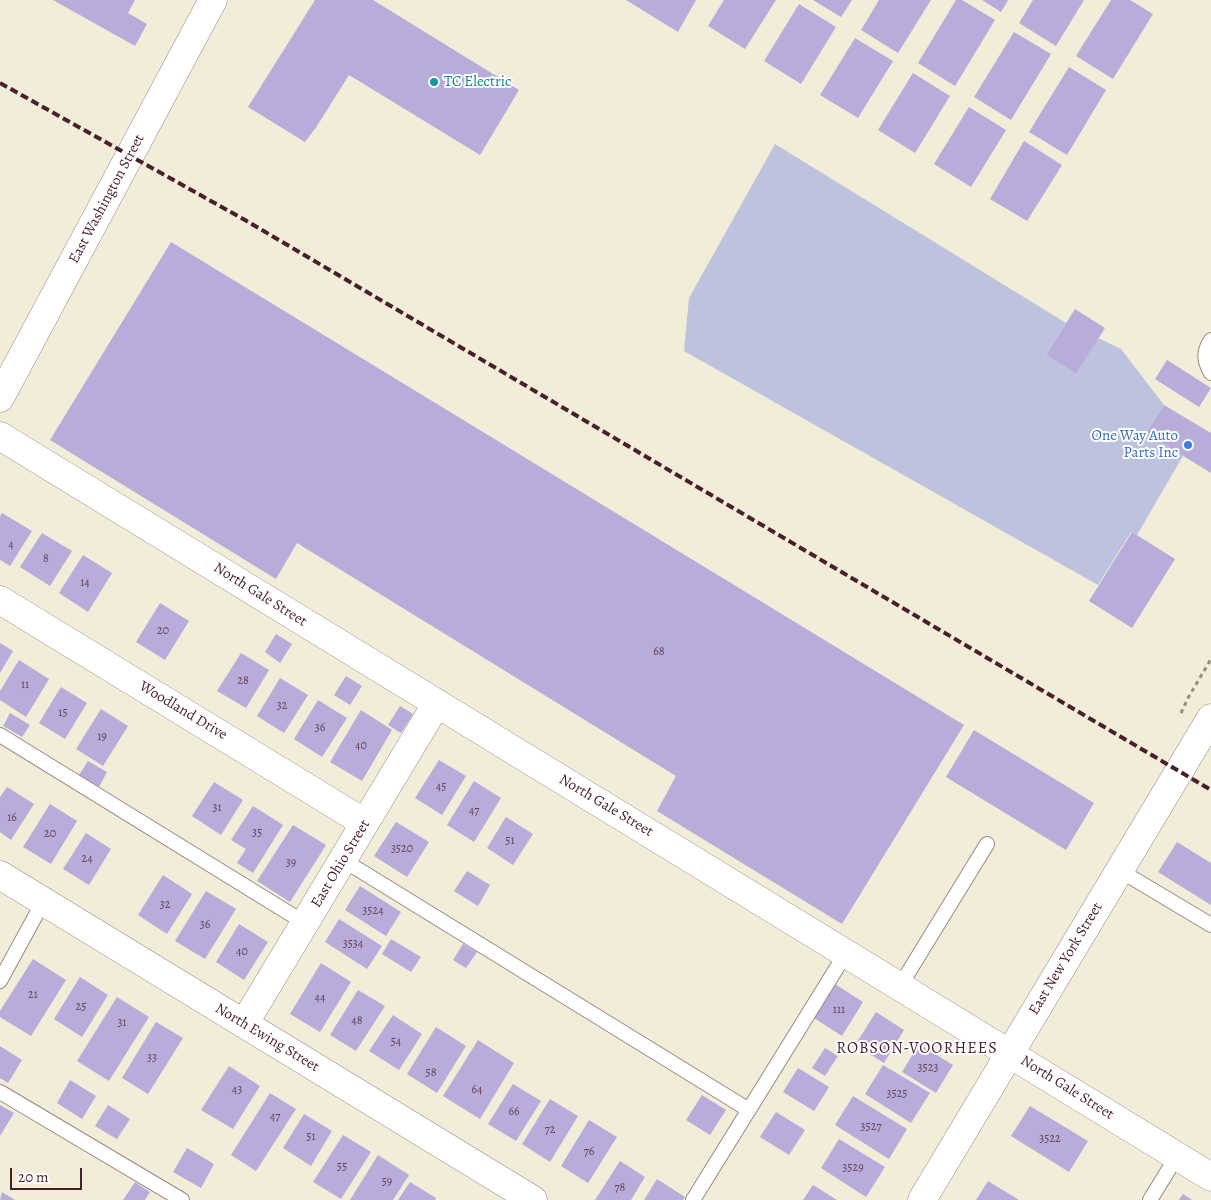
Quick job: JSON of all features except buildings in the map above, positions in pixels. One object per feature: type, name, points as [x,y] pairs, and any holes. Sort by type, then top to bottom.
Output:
[{"type":"street","name":"East Washington Street","points":[[0,398],[213,0]]},
{"type":"street","name":"North Gale Street","points":[[0,436],[1211,1177]]},
{"type":"street","name":"Woodland Drive","points":[[0,600],[365,823]]},
{"type":"street","name":"East Ohio Street","points":[[244,1024],[437,703]]},
{"type":"street","name":"East New York Street","points":[[922,1200],[1211,718]]},
{"type":"street","name":"North Ewing Street","points":[[0,876],[533,1200]]},
{"type":"lane","points":[[1211,340],[1206,347],[1204,358],[1211,374]]},
{"type":"lane","points":[[0,735],[305,923]]},
{"type":"lane","points":[[900,986],[987,844]]},
{"type":"lane","points":[[342,860],[749,1110]]},
{"type":"lane","points":[[1119,870],[1211,925]]},
{"type":"lane","points":[[0,981],[43,902]]},
{"type":"lane","points":[[693,1200],[846,953]]},
{"type":"lane","points":[[0,1092],[182,1200]]},
{"type":"lane","points":[[1150,1200],[1177,1156]]},
{"type":"shaded area","points":[[775,144],[1066,323],[1046,355],[1076,374],[1098,338],[1121,349],[1164,405],[1146,433],[1183,456],[1137,535],[1131,532],[1098,585],[684,351],[689,298]]},
{"type":"railway","points":[[0,83],[245,220],[1211,790]]},
{"type":"place","name":"TC Electric","points":[[434,82]]},
{"type":"place","name":"One Way Auto Parts Inc","points":[[1188,445]]},
{"type":"district","name":"ROBSON-VOORHEES","points":[[917,1049]]}]
